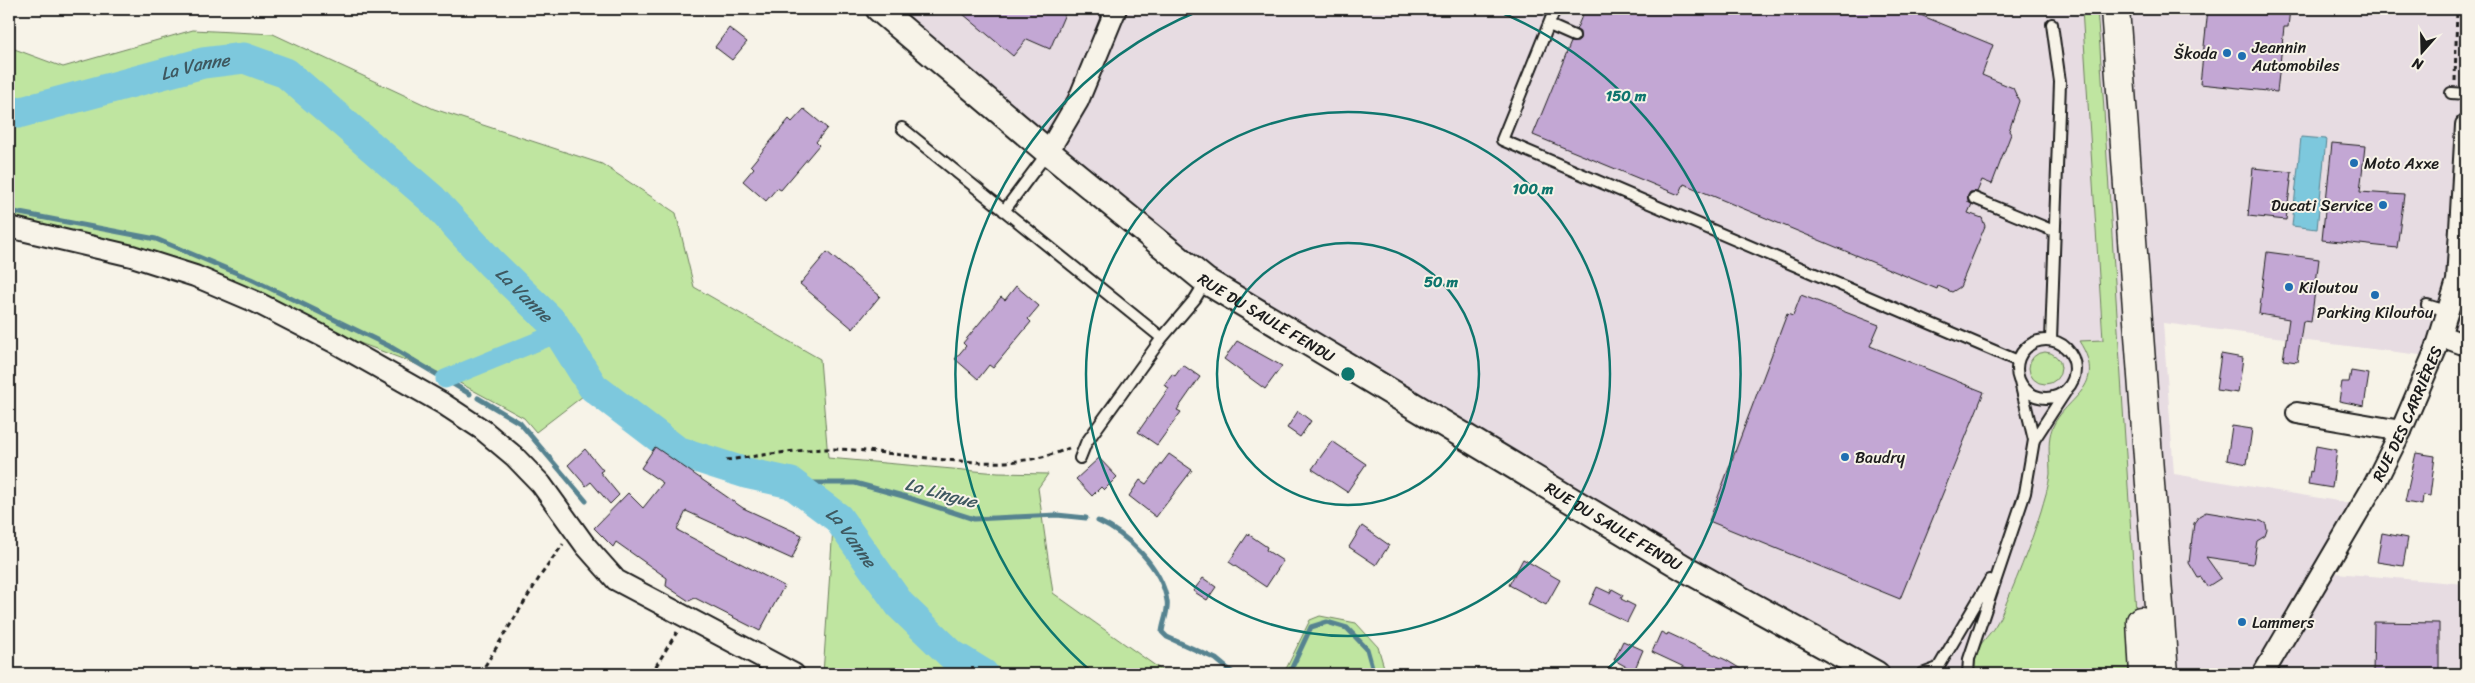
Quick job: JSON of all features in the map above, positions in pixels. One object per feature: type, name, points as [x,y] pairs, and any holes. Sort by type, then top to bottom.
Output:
[{"type":"main road","points":[[2101,9],[2121,291],[2144,674]]},
{"type":"main road","points":[[2116,9],[2164,674]]},
{"type":"street","name":"RUE DU SAULE FENDU","points":[[879,9],[1206,282],[1684,568],[1876,674]]},
{"type":"street","points":[[1048,152],[1078,101],[1116,9]]},
{"type":"street","name":"RUE DES CARRIÈRES","points":[[2263,674],[2344,527],[2401,432],[2441,336],[2447,311],[2460,296],[2457,281],[2466,125]]},
{"type":"street","points":[[9,227],[132,256],[195,276],[256,302],[334,342],[442,403],[483,430],[514,456],[541,484],[576,532],[616,580],[685,619],[794,674]]},
{"type":"street","points":[[2441,336],[2466,345]]},
{"type":"street","points":[[2297,413],[2401,432]]},
{"type":"lane","points":[[1555,9],[1502,140],[2018,361]]},
{"type":"lane","points":[[2051,340],[2060,82],[2052,24]]},
{"type":"lane","points":[[1548,25],[1574,36]]},
{"type":"lane","points":[[2451,93],[2466,94]]},
{"type":"lane","points":[[902,128],[1162,338]]},
{"type":"lane","points":[[1004,211],[1048,152]]},
{"type":"lane","points":[[1974,198],[2054,231]]},
{"type":"lane","points":[[1080,458],[1086,443],[1162,338],[1195,299],[1206,282]]},
{"type":"lane","points":[[2427,305],[2447,311]]},
{"type":"lane","points":[[1968,674],[1969,659],[2025,493],[2034,440],[2018,375],[2018,361],[2022,353],[2034,342],[2051,340],[2068,349],[2073,357],[2075,366],[2070,385],[2034,440]]},
{"type":"lane","points":[[2020,382],[2032,394],[2049,398],[2065,391],[2070,385]]},
{"type":"lane","points":[[1922,674],[1937,671],[2002,560]]},
{"type":"path","points":[[726,460],[831,449],[1009,463],[1053,455],[1086,443]]},
{"type":"path","points":[[480,674],[541,575],[566,540],[576,532]]},
{"type":"path","points":[[651,674],[685,619]]},
{"type":"shaded area","points":[[873,9],[2466,9],[2466,305],[2444,358],[2163,323],[2174,474],[2374,507],[2335,573],[2466,584],[2466,674],[1854,674],[1329,366]]},
{"type":"green space","points":[[2082,9],[2097,9],[2140,674],[1974,674],[1979,647],[2000,617],[2022,565],[2041,511],[2048,488],[2050,474],[2049,441],[2055,423],[2086,383],[2089,372],[2088,358],[2079,341],[2103,340]]},
{"type":"green space","points":[[193,30],[273,34],[434,109],[602,164],[676,213],[694,287],[820,359],[828,458],[998,473],[1048,474],[1038,488],[1053,593],[1167,674],[823,674],[833,527],[787,492],[673,457],[587,393],[536,432],[524,418],[445,375],[328,331],[144,250],[9,215],[9,47],[63,67]]},
{"type":"green space","points":[[2045,352],[2057,356],[2061,368],[2057,380],[2045,384],[2033,380],[2029,368],[2033,356]]},
{"type":"green space","points":[[1320,616],[1356,623],[1378,647],[1386,674],[1281,674],[1287,667],[1310,620]]},
{"type":"water","points":[[2301,137],[2326,139],[2317,229],[2292,226]]},
{"type":"building","points":[[957,9],[1067,9],[1050,49],[1027,39],[1013,56]]},
{"type":"building","points":[[1585,9],[1906,9],[1993,45],[1982,75],[2013,88],[2019,101],[2009,131],[2011,134],[1992,184],[1982,180],[1977,192],[1970,192],[1968,196],[1968,202],[1972,204],[1968,213],[1982,218],[1985,226],[1960,287],[1952,292],[1938,286],[1937,289],[1684,184],[1679,195],[1533,135],[1571,42],[1578,42],[1580,38],[1580,32],[1576,30]]},
{"type":"building","name":"Jeannin Automobiles","points":[[2208,9],[2290,9],[2288,27],[2284,27],[2277,92],[2200,84]]},
{"type":"building","points":[[729,28],[747,42],[732,60],[715,47]]},
{"type":"building","points":[[804,109],[827,128],[816,142],[819,145],[781,190],[777,188],[766,201],[743,181],[754,168],[751,165],[789,119],[792,122]]},
{"type":"building","points":[[2332,143],[2365,146],[2360,192],[2404,195],[2397,248],[2322,240]]},
{"type":"building","points":[[2253,168],[2292,172],[2286,220],[2248,216]]},
{"type":"building","points":[[827,252],[880,296],[853,329],[800,284]]},
{"type":"building","name":"Kiloutou","points":[[2267,252],[2319,259],[2311,322],[2303,321],[2297,362],[2283,360],[2289,319],[2259,314]]},
{"type":"building","points":[[1016,286],[1039,306],[1028,319],[1031,322],[993,368],[989,365],[978,379],[955,359],[966,346],[963,343],[1001,297],[1005,300]]},
{"type":"building","name":"Baudry","points":[[1801,295],[1879,325],[1870,346],[1984,392],[1900,599],[1709,521],[1787,314],[1793,316]]},
{"type":"building","points":[[1237,341],[1282,366],[1265,389],[1224,359]]},
{"type":"building","points":[[2221,354],[2243,358],[2238,393],[2216,390]]},
{"type":"building","points":[[1183,365],[1200,377],[1177,410],[1181,412],[1157,445],[1138,432],[1169,388],[1164,385],[1172,374],[1175,376]]},
{"type":"building","points":[[2351,371],[2369,374],[2364,406],[2339,401],[2342,382],[2349,382]]},
{"type":"building","points":[[1298,411],[1311,421],[1300,437],[1287,428]]},
{"type":"building","points":[[2232,426],[2252,429],[2247,464],[2227,460]]},
{"type":"building","points":[[1332,441],[1366,464],[1347,492],[1312,469]]},
{"type":"building","points":[[2316,446],[2337,450],[2332,488],[2308,484]]},
{"type":"building","points":[[655,447],[743,508],[802,535],[792,559],[686,511],[677,530],[784,586],[760,631],[695,598],[689,601],[666,586],[667,578],[616,542],[613,547],[594,528],[628,493],[643,508],[663,483],[641,468]]},
{"type":"building","points":[[585,449],[603,470],[600,472],[619,495],[610,504],[591,482],[586,486],[568,465]]},
{"type":"building","points":[[2416,453],[2435,456],[2430,496],[2423,495],[2422,505],[2405,502]]},
{"type":"building","points":[[1169,454],[1192,470],[1156,517],[1129,496],[1140,480],[1146,484]]},
{"type":"building","points":[[1099,458],[1117,477],[1104,490],[1101,487],[1092,496],[1076,479]]},
{"type":"building","points":[[2206,512],[2261,521],[2266,524],[2267,530],[2265,536],[2257,541],[2253,564],[2206,557],[2221,578],[2207,587],[2201,577],[2198,578],[2189,563],[2194,523],[2199,516]]},
{"type":"building","points":[[1362,526],[1389,545],[1376,565],[1349,547]]},
{"type":"building","points":[[2382,533],[2408,538],[2403,566],[2377,562]]},
{"type":"building","points":[[1248,534],[1267,547],[1266,550],[1283,561],[1266,587],[1229,562]]},
{"type":"building","points":[[1523,559],[1560,580],[1546,605],[1509,585]]},
{"type":"building","points":[[1203,578],[1216,587],[1207,600],[1193,591]]},
{"type":"building","points":[[1597,587],[1610,593],[1612,589],[1623,595],[1621,599],[1635,606],[1627,622],[1589,604]]},
{"type":"building","points":[[2374,622],[2439,623],[2439,674],[2373,674]]},
{"type":"building","points":[[1661,632],[1667,635],[1668,633],[1726,660],[1749,674],[1699,674],[1652,652]]},
{"type":"building","points":[[1623,641],[1643,650],[1634,671],[1614,660]]},
{"type":"waterway","name":"La Vanne","points":[[9,112],[18,113],[203,63],[244,58],[286,73],[432,199],[491,263],[553,323],[593,387],[677,451],[746,473],[791,483],[838,518],[900,605],[952,655],[983,674]]},
{"type":"waterway","points":[[9,211],[156,239],[251,279],[389,346],[470,394]]},
{"type":"waterway","points":[[445,379],[558,333]]},
{"type":"waterway","points":[[478,398],[520,423],[586,501]]},
{"type":"waterway","name":"La Lingue","points":[[791,483],[855,483],[974,519],[1057,515],[1086,518]]},
{"type":"waterway","name":"La Lingue","points":[[1098,521],[1120,534],[1142,553],[1158,576],[1164,588],[1167,605],[1162,632],[1167,637],[1216,659],[1234,674]]},
{"type":"waterway","name":"La Lingue","points":[[1289,674],[1311,627],[1327,622],[1347,628],[1367,649],[1374,674]]},
{"type":"place","name":"Škoda","points":[[2227,53]]},
{"type":"place","name":"Jeannin Automobiles","points":[[2242,56]]},
{"type":"place","name":"Moto Axxe","points":[[2354,163]]},
{"type":"place","name":"Ducati Service","points":[[2383,205]]},
{"type":"place","name":"Kiloutou","points":[[2289,287]]},
{"type":"place","name":"Parking Kiloutou","points":[[2375,295]]},
{"type":"place","name":"Baudry","points":[[1845,457]]},
{"type":"place","name":"Lammers","points":[[2242,622]]}]
